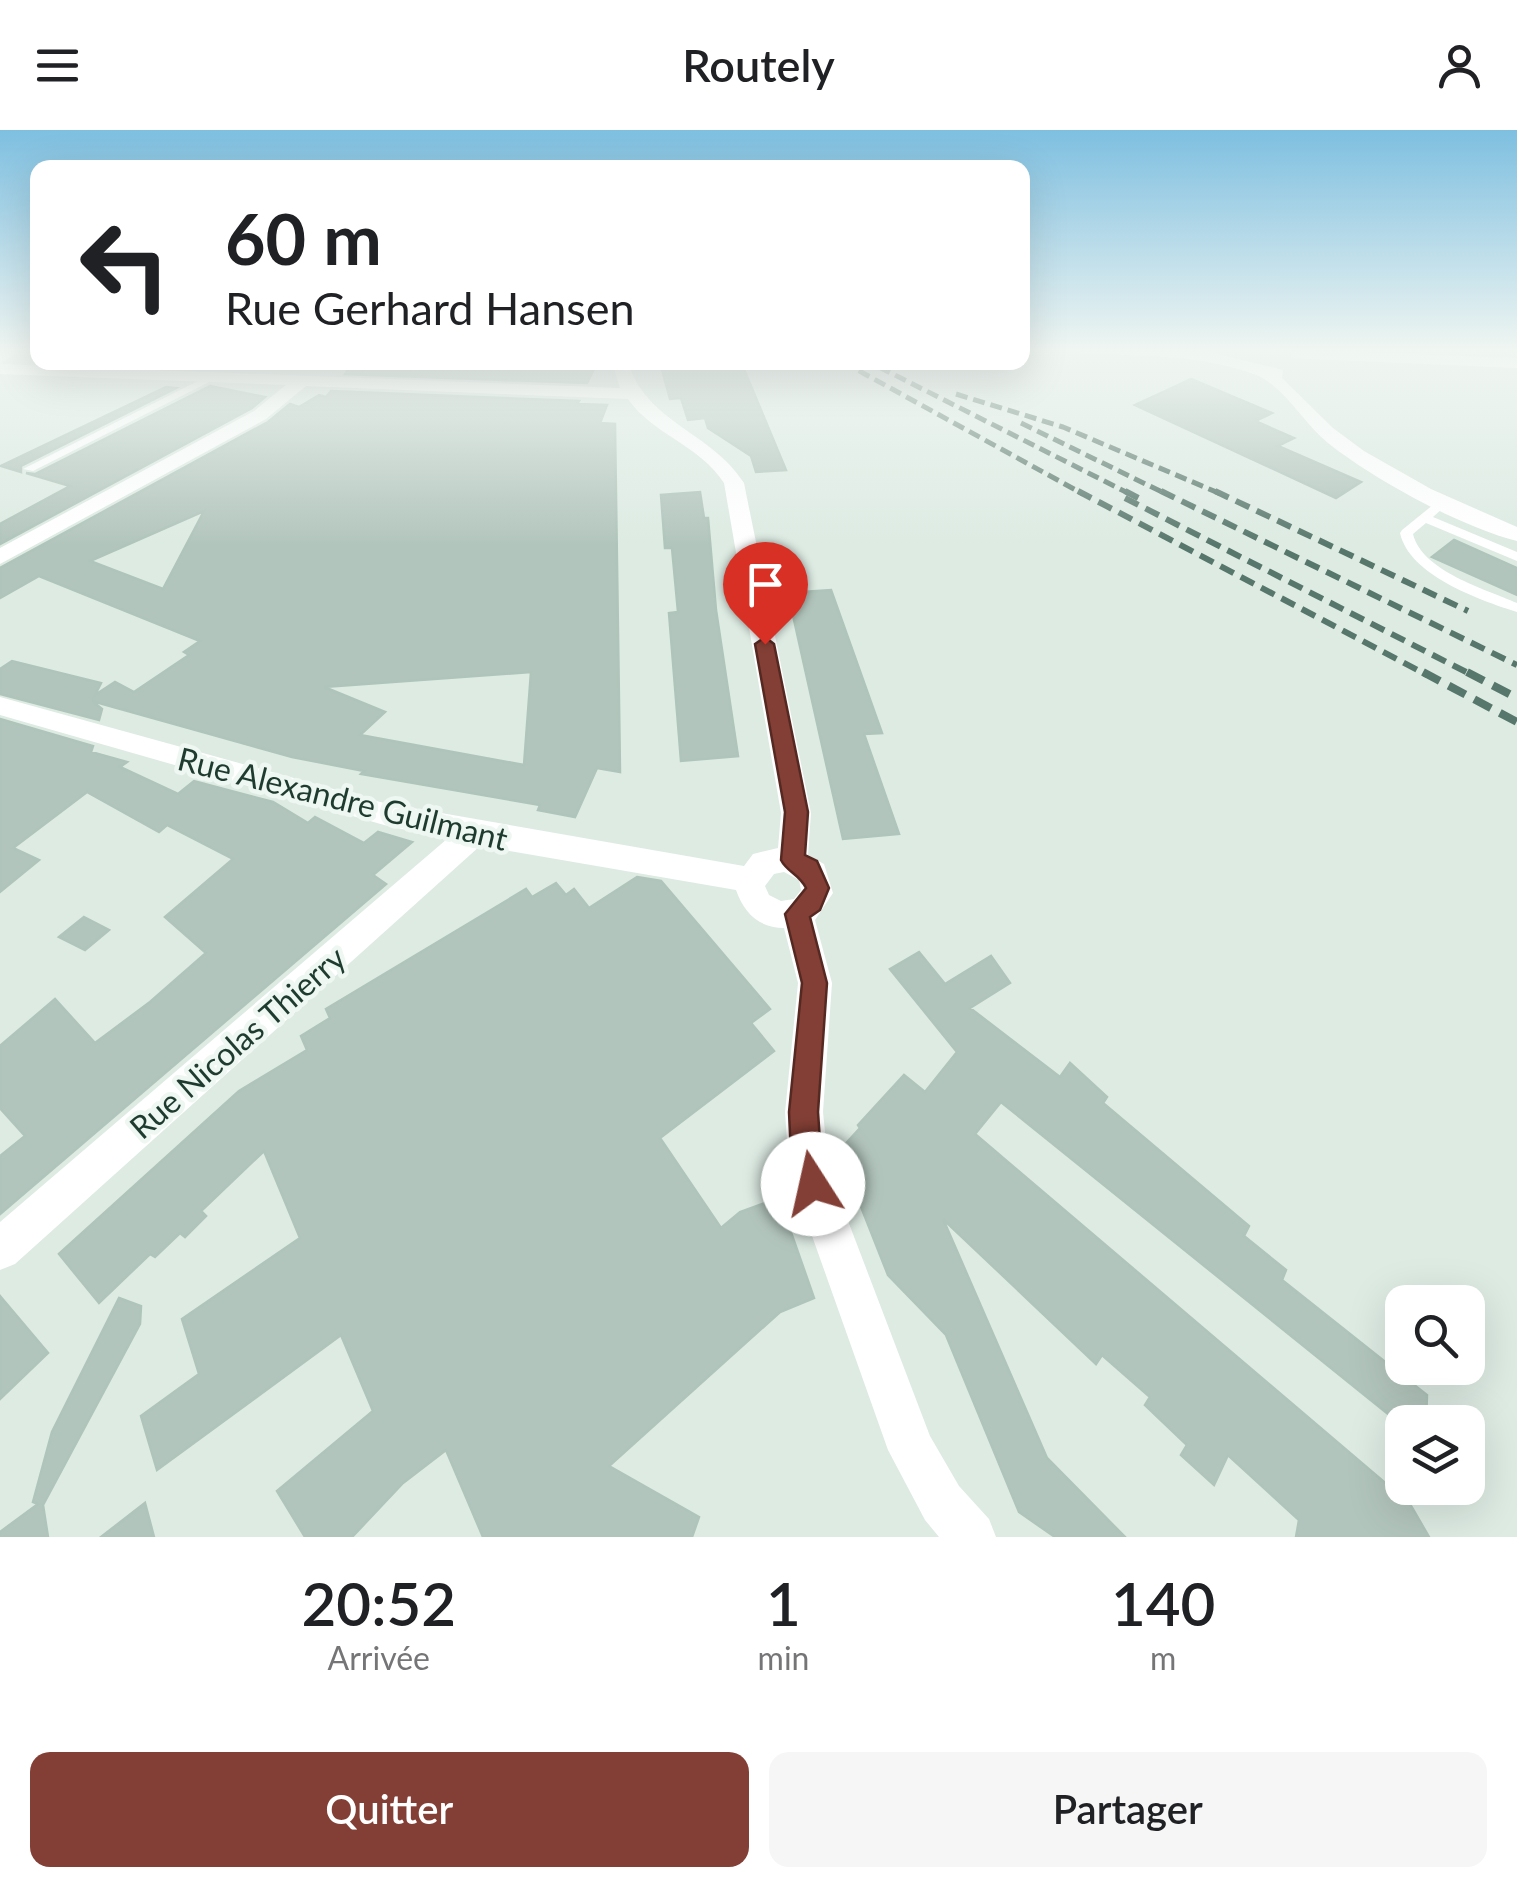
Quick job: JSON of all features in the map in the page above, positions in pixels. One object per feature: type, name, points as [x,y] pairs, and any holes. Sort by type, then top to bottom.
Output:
[{"type":"street","points":[[0,557],[262,414]]},
{"type":"street","points":[[653,414],[720,462],[734,483],[796,812],[792,860]]},
{"type":"street","points":[[1311,414],[1346,447],[1443,503],[1517,535]]},
{"type":"street","points":[[1327,414],[1368,450],[1424,482],[1517,526]]},
{"type":"street","name":"Rue Alexandre Guilmant","points":[[0,706],[384,814],[473,834],[750,880]]},
{"type":"street","name":"Rue Nicolas Thierry","points":[[0,1249],[473,834]]},
{"type":"street","points":[[792,860],[809,868],[818,888],[812,903],[797,914],[778,915],[761,908],[750,895],[750,880],[764,864],[792,860]]},
{"type":"street","points":[[797,914],[814,983],[804,1112],[809,1171],[912,1450],[942,1503],[972,1537]]},
{"type":"lane","points":[[29,469],[140,414]]},
{"type":"lane","points":[[1443,503],[1406,533],[1408,547],[1425,565],[1517,608]]},
{"type":"lane","points":[[1425,518],[1517,557]]},
{"type":"building","points":[[110,414],[125,414],[21,466],[21,472],[1,466]]},
{"type":"building","points":[[155,414],[242,414],[0,544],[0,524],[70,486],[26,473],[35,474]]},
{"type":"building","points":[[278,414],[604,414],[600,423],[615,424],[620,772],[597,768],[575,817],[538,810],[540,805],[361,774],[364,771],[292,757],[92,701],[102,709],[99,720],[0,694],[0,669],[12,661],[101,683],[95,695],[115,682],[134,692],[189,655],[184,652],[200,641],[39,576],[0,598],[0,568]],"holes":[[[204,511],[163,589],[90,561]],[[531,672],[524,765],[360,735],[385,712],[324,687]]]},
{"type":"building","points":[[686,414],[763,414],[786,470],[756,472],[751,456],[708,428],[705,418],[688,420]]},
{"type":"building","points":[[1154,414],[1271,414],[1255,421],[1294,438],[1278,446],[1361,482],[1336,498]]},
{"type":"building","points":[[700,492],[704,518],[708,518],[716,610],[738,756],[681,761],[669,613],[678,612],[672,548],[665,548],[661,495]]},
{"type":"building","points":[[1454,540],[1517,568],[1517,595],[1432,557]]},
{"type":"building","points":[[831,590],[882,733],[864,734],[899,834],[843,839],[788,593]]},
{"type":"building","points":[[0,719],[93,746],[91,752],[127,762],[120,767],[178,794],[194,781],[273,802],[308,823],[315,817],[364,843],[378,832],[412,842],[373,875],[386,884],[0,1214],[0,1156],[25,1136],[0,1108],[0,1046],[55,999],[95,1043],[150,1002],[206,953],[165,917],[233,859],[167,825],[159,832],[87,792],[13,848],[39,860],[0,892]]},
{"type":"building","points":[[637,877],[661,881],[770,1009],[751,1023],[774,1051],[660,1138],[721,1228],[740,1212],[779,1198],[814,1298],[780,1312],[609,1466],[699,1517],[692,1537],[483,1537],[446,1450],[403,1483],[352,1537],[305,1537],[277,1491],[373,1411],[341,1335],[157,1470],[141,1416],[199,1374],[182,1319],[300,1238],[264,1151],[201,1211],[206,1216],[185,1237],[180,1233],[155,1257],[150,1254],[99,1303],[59,1254],[239,1091],[307,1050],[301,1036],[330,1018],[326,1009],[526,889],[532,897],[556,883],[566,895],[574,889],[589,908]]},
{"type":"building","points":[[84,917],[109,930],[85,950],[59,937]]},
{"type":"building","points":[[919,952],[945,984],[991,956],[1010,983],[970,1008],[1060,1077],[1070,1063],[1107,1097],[1103,1103],[1249,1226],[1244,1236],[1286,1270],[1282,1280],[1385,1362],[1385,1385],[1414,1385],[1427,1395],[1427,1405],[1385,1405],[1385,1412],[1001,1102],[975,1134],[1385,1483],[1385,1505],[1411,1505],[1429,1537],[1296,1537],[1299,1520],[1228,1455],[1214,1485],[1181,1455],[1187,1445],[1145,1405],[1150,1397],[1102,1355],[1096,1364],[943,1219],[1047,1458],[1125,1537],[1055,1537],[1019,1512],[946,1335],[888,1275],[839,1151],[904,1075],[925,1092],[957,1052],[890,969]]},
{"type":"building","points":[[0,1296],[48,1353],[0,1399]]},
{"type":"building","points":[[119,1298],[141,1306],[140,1324],[43,1505],[48,1537],[0,1537],[0,1532],[38,1504],[33,1502],[52,1432]]},
{"type":"building","points":[[145,1503],[154,1537],[101,1537]]},
{"type":"railway","points":[[937,414],[1083,494]]},
{"type":"railway","points":[[971,414],[1130,494]]},
{"type":"railway","points":[[1020,414],[1063,427],[1221,494]]},
{"type":"railway","points":[[1021,423],[1166,494]]},
{"type":"railway","points":[[1078,491],[1427,675]]},
{"type":"railway","points":[[1125,491],[1142,500]]},
{"type":"railway","points":[[1161,491],[1517,665]]},
{"type":"railway","points":[[1215,491],[1468,611]]},
{"type":"railway","points":[[1125,498],[1472,675]]},
{"type":"railway","points":[[1423,672],[1517,722]]},
{"type":"railway","points":[[1467,672],[1517,698]]},
{"type":"route","points":[[765,644],[796,812],[792,860],[809,868],[818,888],[808,908],[797,914],[814,973],[804,1112],[804,1140],[813,1184]]}]
